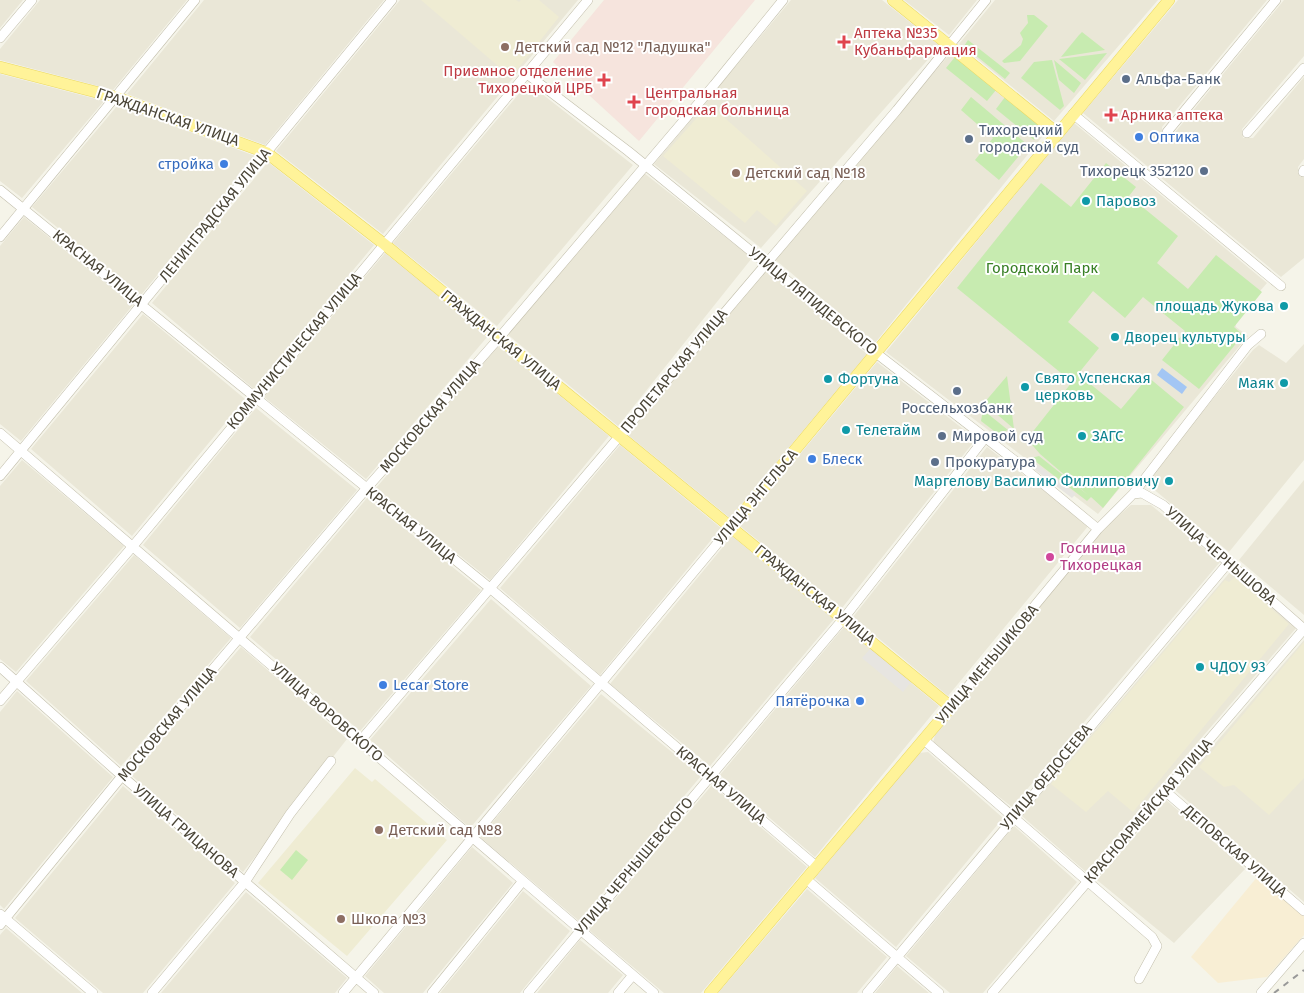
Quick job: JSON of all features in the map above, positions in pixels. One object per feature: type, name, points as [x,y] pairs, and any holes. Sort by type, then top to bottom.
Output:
[{"type":"main road","points":[[893,0],[1057,133]]},
{"type":"main road","name":"УЛИЦА ЭНГЕЛЬСА","points":[[731,527],[1169,0]]},
{"type":"main road","name":"ГРАЖДАНСКАЯ УЛИЦА","points":[[0,67],[115,97],[267,153],[384,244],[951,707]]},
{"type":"main road","name":"УЛИЦА МЕНЬШИКОВА","points":[[710,993],[951,707]]},
{"type":"street","points":[[0,38],[32,0]]},
{"type":"street","points":[[0,237],[195,0]]},
{"type":"street","name":"ЛЕНИНГРАДСКАЯ УЛИЦА","points":[[0,476],[392,0]]},
{"type":"street","name":"КОММУНИСТИЧЕСКАЯ УЛИЦА","points":[[0,701],[133,546],[588,0]]},
{"type":"street","name":"МОСКОВСКАЯ УЛИЦА","points":[[2,919],[366,489],[499,338],[783,0]]},
{"type":"street","name":"ПРОЛЕТАРСКАЯ УЛИЦА","points":[[361,740],[892,117],[986,0]]},
{"type":"street","points":[[1167,132],[1276,0]]},
{"type":"street","points":[[1248,133],[1304,68]]},
{"type":"street","name":"УЛИЦА ЛЯПИДЕВСКОГО","points":[[527,74],[876,353],[1090,520],[1098,529]]},
{"type":"street","points":[[1073,114],[1281,286]]},
{"type":"street","name":"КРАСНАЯ УЛИЦА","points":[[0,190],[490,589],[600,685],[711,776],[816,866]]},
{"type":"street","name":"УЛИЦА МЕНЬШИКОВА","points":[[951,707],[1098,529],[1133,494],[1248,345],[1261,334]]},
{"type":"street","name":"УЛИЦА ВОРОВСКОГО","points":[[0,433],[361,740],[471,838],[581,929],[654,993]]},
{"type":"street","name":"УЛИЦА ЧЕРНЫШЕВСКОГО","points":[[528,993],[844,618],[985,438]]},
{"type":"street","name":"УЛИЦА ЧЕРНЫШОВА","points":[[1133,494],[1142,493],[1163,505],[1304,629]]},
{"type":"street","name":"УЛИЦА ЭНГЕЛЬСА","points":[[344,993],[731,527]]},
{"type":"street","name":"УЛИЦА ФЕДОСЕЕВА","points":[[867,993],[896,956],[1228,563]]},
{"type":"street","name":"КРАСНОАРМЕЙСКАЯ УЛИЦА","points":[[992,993],[1304,629]]},
{"type":"street","name":"УЛИЦА ГРИЦАНОВА","points":[[0,667],[122,776],[374,993]]},
{"type":"street","points":[[924,740],[1152,937],[1157,946],[1140,979]]},
{"type":"street","points":[[152,993],[245,882],[290,814],[331,761]]},
{"type":"street","name":"ДЕПОВСКАЯ УЛИЦА","points":[[1165,790],[1304,911]]},
{"type":"street","points":[[806,879],[939,993]]},
{"type":"street","points":[[432,993],[522,882]]},
{"type":"street","points":[[2,919],[92,993]]},
{"type":"street","points":[[1260,993],[1304,943]]},
{"type":"street","points":[[618,993],[632,974]]},
{"type":"shaded area","points":[[0,0],[23,0],[0,28]]},
{"type":"shaded area","points":[[40,0],[187,0],[113,90],[0,60],[0,49]]},
{"type":"shaded area","points":[[204,0],[384,0],[265,145],[127,94]]},
{"type":"shaded area","points":[[400,0],[578,0],[383,234],[276,151]]},
{"type":"shaded area","name":"Детский сад №12 \"Ладушка\"","points":[[421,0],[516,0],[519,2],[521,0],[539,0],[559,17],[511,77]]},
{"type":"shaded area","name":"Центральная городская больница","points":[[604,0],[755,0],[639,141],[553,62]]},
{"type":"shaded area","points":[[791,0],[882,0],[940,46],[761,248],[654,164]]},
{"type":"shaded area","points":[[904,0],[977,0],[949,35]]},
{"type":"shaded area","points":[[995,0],[1158,0],[1054,121],[959,44]]},
{"type":"shaded area","points":[[1178,0],[1267,0],[1162,127],[1163,137],[1172,136],[1284,0],[1304,0],[1304,56],[1242,129],[1243,138],[1253,138],[1304,77],[1304,159],[1298,167],[1300,177],[1304,177],[1304,258],[1281,277],[1083,113]]},
{"type":"shaded area","points":[[950,54],[1046,132],[875,343],[772,257]]},
{"type":"shaded area","points":[[0,74],[104,101],[22,198],[0,181]]},
{"type":"shaded area","points":[[528,83],[633,165],[497,326],[393,243]]},
{"type":"shaded area","name":"Детский сад №18","points":[[709,104],[807,191],[776,226],[757,210],[745,223],[663,156]]},
{"type":"shaded area","points":[[118,105],[255,156],[141,295],[32,207]]},
{"type":"shaded area","points":[[1074,123],[1267,283],[1235,320],[1236,327],[1248,336],[1098,514],[886,352]]},
{"type":"shaded area","points":[[268,162],[374,245],[254,389],[152,303]]},
{"type":"shaded area","points":[[644,173],[752,258],[618,426],[507,334]]},
{"type":"shaded area","points":[[24,217],[133,305],[21,441],[0,424],[0,246]]},
{"type":"shaded area","points":[[385,253],[488,336],[366,479],[264,397]]},
{"type":"shaded area","points":[[763,267],[867,354],[730,518],[628,435]]},
{"type":"shaded area","points":[[143,314],[245,399],[132,536],[31,449]]},
{"type":"shaded area","points":[[1304,344],[1304,460],[1229,552],[1145,482],[1253,350],[1259,345],[1286,363]]},
{"type":"shaded area","points":[[498,345],[609,436],[490,580],[376,488]]},
{"type":"shaded area","points":[[877,362],[976,439],[842,608],[740,526]]},
{"type":"shaded area","points":[[256,408],[357,490],[240,628],[143,545]]},
{"type":"shaded area","points":[[620,445],[721,528],[600,675],[500,588]]},
{"type":"shaded area","points":[[987,447],[1089,525],[948,696],[853,617]]},
{"type":"shaded area","points":[[1030,459],[1076,494],[1072,498],[1026,463]]},
{"type":"shaded area","points":[[22,460],[124,546],[16,672],[0,659],[0,486]]},
{"type":"shaded area","points":[[1304,480],[1304,615],[1239,560]]},
{"type":"shaded area","points":[[367,498],[481,590],[360,731],[250,637]]},
{"type":"shaded area","points":[[1131,505],[1151,505],[1220,562],[1012,807],[938,749],[933,743],[935,735],[1104,528]]},
{"type":"shaded area","points":[[732,536],[834,619],[710,766],[610,684]]},
{"type":"shaded area","points":[[134,555],[231,638],[121,766],[26,681]]},
{"type":"shaded area","points":[[1231,571],[1297,627],[1086,872],[1022,816]]},
{"type":"shaded area","points":[[1235,577],[1289,624],[1133,812],[1108,791],[1086,812],[1051,784],[1225,580],[1229,582]]},
{"type":"shaded area","points":[[491,599],[591,686],[470,828],[370,740]]},
{"type":"shaded area","points":[[844,627],[939,706],[815,857],[720,775]]},
{"type":"shaded area","points":[[1304,640],[1304,902],[1175,790]]},
{"type":"shaded area","points":[[1304,642],[1304,778],[1269,815],[1234,785],[1224,787],[1199,767]]},
{"type":"shaded area","points":[[241,647],[347,739],[243,872],[131,775]]},
{"type":"shaded area","points":[[871,648],[911,682],[903,692],[862,658]]},
{"type":"shaded area","points":[[17,691],[113,777],[4,909],[0,905],[0,712]]},
{"type":"shaded area","points":[[601,694],[701,776],[579,921],[480,837]]},
{"type":"shaded area","points":[[928,752],[1003,818],[896,947],[815,878],[919,753]]},
{"type":"shaded area","points":[[355,768],[372,782],[375,779],[447,840],[347,956],[258,883]]},
{"type":"shaded area","points":[[712,785],[807,867],[701,993],[664,993],[589,930]]},
{"type":"shaded area","points":[[123,786],[235,883],[143,993],[103,993],[15,918]]},
{"type":"shaded area","points":[[1166,800],[1245,869],[1174,943],[1097,880]]},
{"type":"shaded area","points":[[1014,826],[1077,882],[983,993],[950,993],[906,956]]},
{"type":"shaded area","points":[[472,847],[513,883],[423,993],[384,993],[365,976]]},
{"type":"shaded area","points":[[1258,876],[1304,916],[1304,935],[1267,977],[1218,983],[1191,957]]},
{"type":"shaded area","points":[[807,889],[887,957],[857,993],[718,993]]},
{"type":"shaded area","points":[[523,891],[570,931],[520,993],[440,993]]},
{"type":"shaded area","points":[[246,892],[347,978],[335,993],[161,993]]},
{"type":"shaded area","points":[[6,928],[82,993],[0,993],[0,935]]},
{"type":"shaded area","points":[[580,940],[623,975],[608,993],[537,993]]},
{"type":"shaded area","points":[[897,966],[929,993],[875,993]]},
{"type":"green space","points":[[1027,15],[1034,15],[1048,26],[1020,61],[1004,63],[1002,61],[1021,45],[1023,39],[1020,33],[1028,23]]},
{"type":"green space","points":[[1082,32],[1105,50],[1061,57],[1079,35]]},
{"type":"green space","points":[[968,40],[1010,73],[1005,79],[964,46]]},
{"type":"green space","points":[[1107,53],[1085,80],[1059,59]]},
{"type":"green space","points":[[955,57],[996,90],[987,101],[946,68]]},
{"type":"green space","points":[[1052,60],[1064,106],[1060,110],[1021,78],[1034,62]]},
{"type":"green space","points":[[1054,60],[1081,83],[1074,93],[1059,80]]},
{"type":"green space","points":[[971,97],[1028,145],[999,180],[975,160],[993,138],[961,110]]},
{"type":"green space","points":[[1005,97],[1039,126],[1039,133],[1034,140],[996,109]]},
{"type":"green space","name":"Городской Парк","points":[[1106,163],[1136,187],[1129,196],[1178,236],[1157,263],[1188,289],[1216,255],[1262,292],[1234,327],[1243,335],[1199,389],[1162,360],[1185,331],[1143,297],[1125,318],[1093,291],[1068,322],[1099,348],[1078,374],[1121,409],[1148,377],[1184,407],[1103,508],[1091,497],[1087,501],[1031,458],[1039,456],[1088,495],[1040,454],[1027,439],[1072,382],[957,288],[1041,183],[1071,207]]},
{"type":"green space","points":[[1007,376],[1014,429],[984,403]]},
{"type":"green space","points":[[983,410],[1008,430],[998,434],[981,421]]},
{"type":"green space","points":[[296,850],[308,860],[292,880],[280,870]]},
{"type":"water","points":[[1162,368],[1187,387],[1182,394],[1157,375]]},
{"type":"railway","points":[[1274,993],[1304,970]]},
{"type":"place","name":"Аптека №35 Кубаньфармация","points":[[844,42]]},
{"type":"place","name":"Детский сад №12 \"Ладушка\"","points":[[505,47]]},
{"type":"place","name":"Альфа-Банк","points":[[1126,79]]},
{"type":"place","name":"Приемное отделение Тихорецкой ЦРБ","points":[[604,80]]},
{"type":"place","name":"Центральная городская больница","points":[[634,102]]},
{"type":"place","name":"Арника аптека","points":[[1111,115]]},
{"type":"place","name":"Оптика","points":[[1139,137]]},
{"type":"place","name":"Тихорецкий городской суд","points":[[969,139]]},
{"type":"place","name":"стройка","points":[[224,164]]},
{"type":"place","name":"Тихорецк 352120","points":[[1204,171]]},
{"type":"place","name":"Детский сад №18","points":[[736,173]]},
{"type":"place","name":"Паровоз","points":[[1086,201]]},
{"type":"place","name":"площадь Жукова","points":[[1284,306]]},
{"type":"place","name":"Дворец культуры","points":[[1115,337]]},
{"type":"place","name":"Фортуна","points":[[828,379]]},
{"type":"place","name":"Маяк","points":[[1284,383]]},
{"type":"place","name":"Свято Успенская церковь","points":[[1025,387]]},
{"type":"place","name":"Россельхозбанк","points":[[957,391]]},
{"type":"place","name":"Телетайм","points":[[846,430]]},
{"type":"place","name":"Мировой суд","points":[[942,436]]},
{"type":"place","name":"ЗАГС","points":[[1082,436]]},
{"type":"place","name":"Блеск","points":[[812,459]]},
{"type":"place","name":"Прокуратура","points":[[935,462]]},
{"type":"place","name":"Маргелову Василию Филлиповичу","points":[[1169,481]]},
{"type":"place","name":"Госиница Тихорецкая","points":[[1050,557]]},
{"type":"place","name":"ЧДОУ 93","points":[[1200,667]]},
{"type":"place","name":"Lecar Store","points":[[383,685]]},
{"type":"place","name":"Пятёрочка","points":[[860,701]]},
{"type":"place","name":"Детский сад №8","points":[[379,830]]},
{"type":"place","name":"Школа №3","points":[[341,919]]}]
